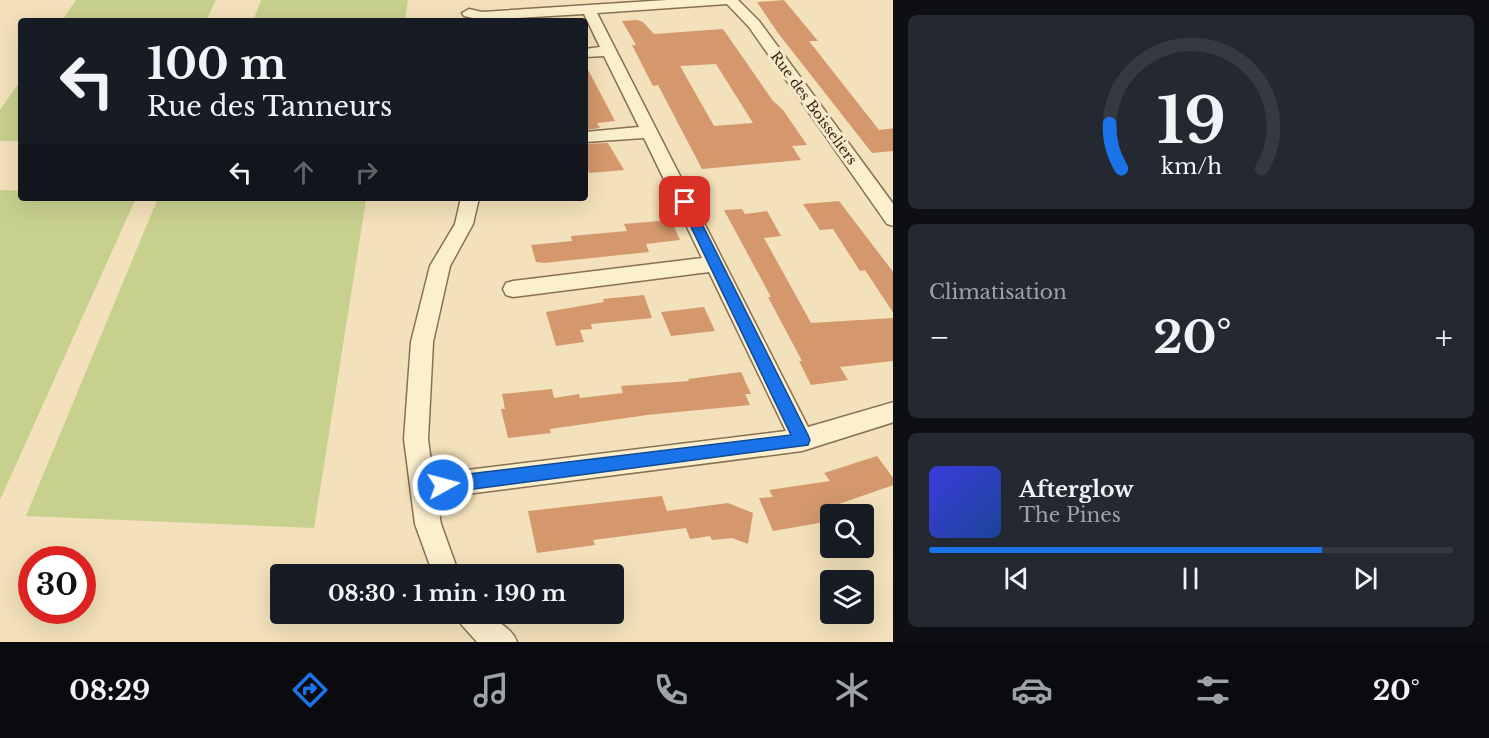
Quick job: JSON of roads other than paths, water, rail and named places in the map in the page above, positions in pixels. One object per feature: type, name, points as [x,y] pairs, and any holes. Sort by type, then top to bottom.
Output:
[{"type":"street","points":[[469,11],[482,16],[730,0]]},
{"type":"street","name":"Rue des Boisseliers","points":[[730,0],[754,24],[893,218]]},
{"type":"street","points":[[589,10],[802,440]]},
{"type":"street","points":[[588,53],[609,51]]},
{"type":"street","points":[[588,137],[649,132]]},
{"type":"street","points":[[442,564],[428,524],[416,439],[422,342],[440,266],[464,224],[469,201]]},
{"type":"street","points":[[513,288],[715,264]]},
{"type":"street","points":[[421,476],[443,485],[802,440],[893,412]]},
{"type":"street","points":[[480,624],[487,632],[503,642]]}]
